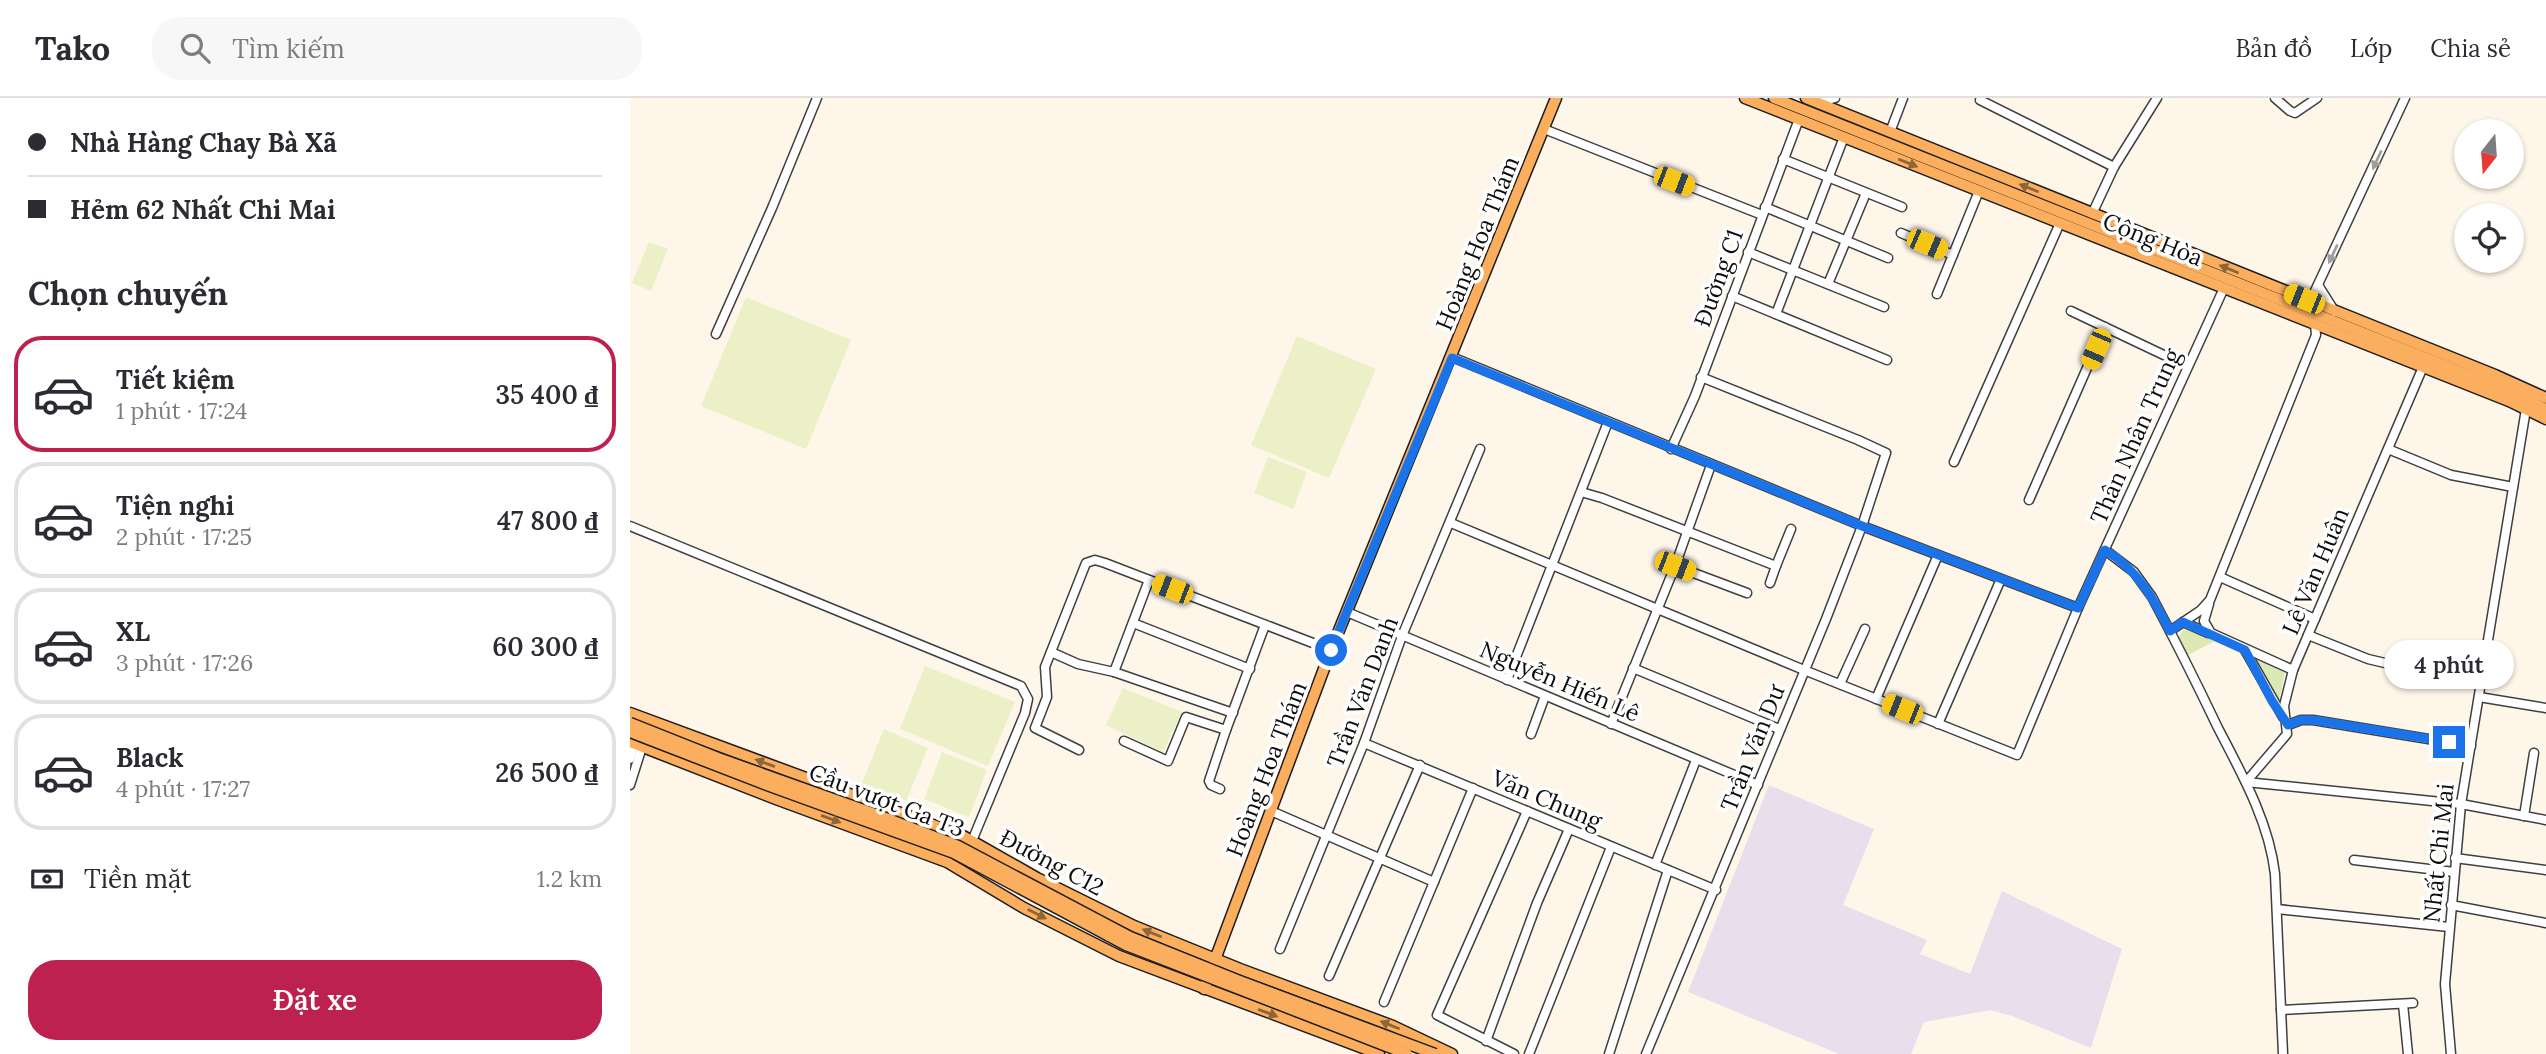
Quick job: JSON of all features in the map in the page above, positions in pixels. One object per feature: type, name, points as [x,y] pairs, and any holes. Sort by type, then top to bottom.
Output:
[{"type":"main road","name":"Hoàng Hoa Thám","points":[[1204,989],[1331,650],[1556,98]]},
{"type":"main road","name":"Cộng Hòa","points":[[1745,98],[2224,288],[2315,314],[2336,312],[2513,382],[2546,398]]},
{"type":"main road","name":"Cộng Hòa","points":[[1774,98],[2509,391],[2546,409]]},
{"type":"main road","name":"Cộng Hòa","points":[[1806,98],[2092,214],[2315,314],[2423,367],[2526,408],[2546,419]]},
{"type":"main road","name":"Đường C12","points":[[630,713],[972,841],[1037,878],[1134,926],[1393,1026],[1452,1054]]},
{"type":"main road","name":"Cầu vượt Ga T3","points":[[630,723],[958,846],[1130,937],[1435,1054]]},
{"type":"main road","name":"Cầu vượt Ga T3","points":[[630,732],[954,853],[1126,945],[1406,1054]]},
{"type":"main road","points":[[636,744],[947,862],[1024,908],[1119,956],[1379,1054]]},
{"type":"main road","points":[[776,799],[793,774]]},
{"type":"street","points":[[716,334],[817,98]]},
{"type":"street","points":[[1818,103],[1835,98]]},
{"type":"street","points":[[1890,132],[1903,98]]},
{"type":"street","points":[[2092,214],[2114,167],[2157,98]]},
{"type":"street","points":[[2276,98],[2295,113],[2317,98]]},
{"type":"street","points":[[2217,637],[2208,631],[2204,621],[2316,335],[2314,293],[2406,98]]},
{"type":"street","points":[[1979,100],[2114,167]]},
{"type":"street","name":"Đường C1","points":[[1671,449],[1701,377],[1798,119]]},
{"type":"street","points":[[1544,129],[1810,226],[1888,258]]},
{"type":"street","points":[[1776,314],[1844,137]]},
{"type":"street","points":[[1783,159],[1902,207]]},
{"type":"street","points":[[1937,294],[1979,191]]},
{"type":"street","points":[[1828,284],[1866,192]]},
{"type":"street","points":[[1954,462],[2060,223]]},
{"type":"street","points":[[1901,233],[1953,255]]},
{"type":"street","points":[[1748,252],[1884,307]]},
{"type":"street","points":[[2318,285],[2336,312]]},
{"type":"street","name":"Thân Nhân Trung","points":[[1938,724],[2017,754],[2078,608],[2224,288]]},
{"type":"street","points":[[1732,296],[1887,360]]},
{"type":"street","points":[[2070,311],[2187,366]]},
{"type":"street","points":[[2029,500],[2105,327]]},
{"type":"street","points":[[1452,358],[1862,526],[2078,608]]},
{"type":"street","name":"Lê Văn Huân","points":[[2246,782],[2285,737],[2285,701],[2293,670],[2423,367]]},
{"type":"street","name":"Trần Văn Dư","points":[[1646,1054],[1826,619],[1862,526],[1885,453],[1701,377]]},
{"type":"street","name":"Nhất Chi Mai","points":[[2451,1054],[2445,984],[2461,804],[2526,408]]},
{"type":"street","points":[[1507,680],[1608,422]]},
{"type":"street","name":"Trần Văn Danh","points":[[1280,949],[1364,743],[1402,636],[1480,449]]},
{"type":"street","points":[[2388,449],[2451,475],[2513,487]]},
{"type":"street","points":[[1611,724],[1675,566],[1711,465]]},
{"type":"street","points":[[1581,492],[1776,566]]},
{"type":"street","points":[[1451,523],[1938,724],[2001,579]]},
{"type":"street","points":[[630,526],[1021,686],[1028,699],[1025,713],[972,841]]},
{"type":"street","points":[[1770,583],[1791,529]]},
{"type":"street","points":[[2105,550],[2125,563],[2142,582],[2170,631],[2246,782],[2272,852],[2283,1054]]},
{"type":"street","points":[[1876,699],[1938,555]]},
{"type":"street","points":[[1079,750],[1035,728],[1047,696],[1045,667],[1086,562],[1095,560],[1105,563],[1331,650]]},
{"type":"street","points":[[1675,566],[1746,593]]},
{"type":"street","points":[[2220,577],[2315,619]]},
{"type":"street","points":[[1114,672],[1149,580]]},
{"type":"street","points":[[2170,631],[2210,600]]},
{"type":"street","name":"Nguyễn Hiến Lê","points":[[1347,612],[1758,785]]},
{"type":"street","points":[[1133,622],[1250,669]]},
{"type":"street","points":[[2183,622],[2293,670]]},
{"type":"street","points":[[1220,789],[1209,781],[1265,625]]},
{"type":"street","points":[[1840,684],[1865,629]]},
{"type":"street","points":[[2308,635],[2368,659],[2423,673],[2482,681]]},
{"type":"street","points":[[2245,650],[2272,701],[2287,722],[2313,720],[2471,746]]},
{"type":"street","points":[[1051,652],[1078,664],[1114,672],[1233,713]]},
{"type":"street","points":[[1633,668],[1779,729]]},
{"type":"street","points":[[1531,734],[1545,696]]},
{"type":"street","points":[[2479,697],[2546,708]]},
{"type":"street","points":[[1124,741],[1168,761],[1186,718],[1226,730]]},
{"type":"street","name":"Văn Chung","points":[[1364,743],[1716,890]]},
{"type":"street","points":[[630,759],[636,744]]},
{"type":"street","points":[[630,785],[636,744]]},
{"type":"street","points":[[2524,816],[2534,753]]},
{"type":"street","points":[[1655,865],[1696,760]]},
{"type":"street","points":[[1329,976],[1420,765]]},
{"type":"street","points":[[2246,782],[2461,804],[2546,820]]},
{"type":"street","points":[[1384,1002],[1473,788]]},
{"type":"street","points":[[1271,811],[1434,882]]},
{"type":"street","points":[[1514,1054],[1437,1015],[1527,811]]},
{"type":"street","points":[[1486,1041],[1537,904],[1569,829]]},
{"type":"street","points":[[1529,1054],[1611,847]]},
{"type":"street","points":[[2455,858],[2546,870]]},
{"type":"street","points":[[2354,860],[2454,872]]},
{"type":"street","points":[[1609,1054],[1668,870]]},
{"type":"street","points":[[2451,905],[2546,923]]},
{"type":"street","points":[[2277,909],[2449,927]]},
{"type":"street","points":[[2281,1010],[2413,1003]]},
{"type":"street","points":[[2403,1004],[2408,1054]]},
{"type":"shaded area","points":[[1769,785],[1874,829],[1843,905],[1927,940],[1920,954],[1970,974],[2002,891],[2122,949],[2091,1048],[2012,1016],[1990,1010],[1924,1022],[1911,1054],[1839,1054],[1688,992]]},
{"type":"green space","points":[[649,242],[668,249],[651,291],[632,283]]},
{"type":"green space","points":[[746,297],[851,340],[806,449],[701,406]]},
{"type":"green space","points":[[1297,336],[1376,369],[1329,478],[1251,445]]},
{"type":"green space","points":[[1268,457],[1307,472],[1293,509],[1254,493]]},
{"type":"green space","points":[[2192,629],[2214,638],[2215,641],[2186,656],[2178,638],[2183,630]]},
{"type":"green space","points":[[2259,659],[2285,673],[2279,700],[2257,664]]},
{"type":"green space","points":[[925,666],[1015,702],[988,766],[900,729]]},
{"type":"green space","points":[[1123,688],[1182,712],[1163,752],[1106,725]]},
{"type":"green space","points":[[884,729],[928,748],[906,801],[862,783]]},
{"type":"green space","points":[[942,752],[987,770],[969,817],[924,799]]},
{"type":"route","points":[[1331,650],[1452,358],[1862,526],[2078,608],[2105,550],[2134,572],[2152,597],[2170,631],[2183,622],[2245,650],[2288,725],[2301,720],[2313,720],[2449,742]]}]
